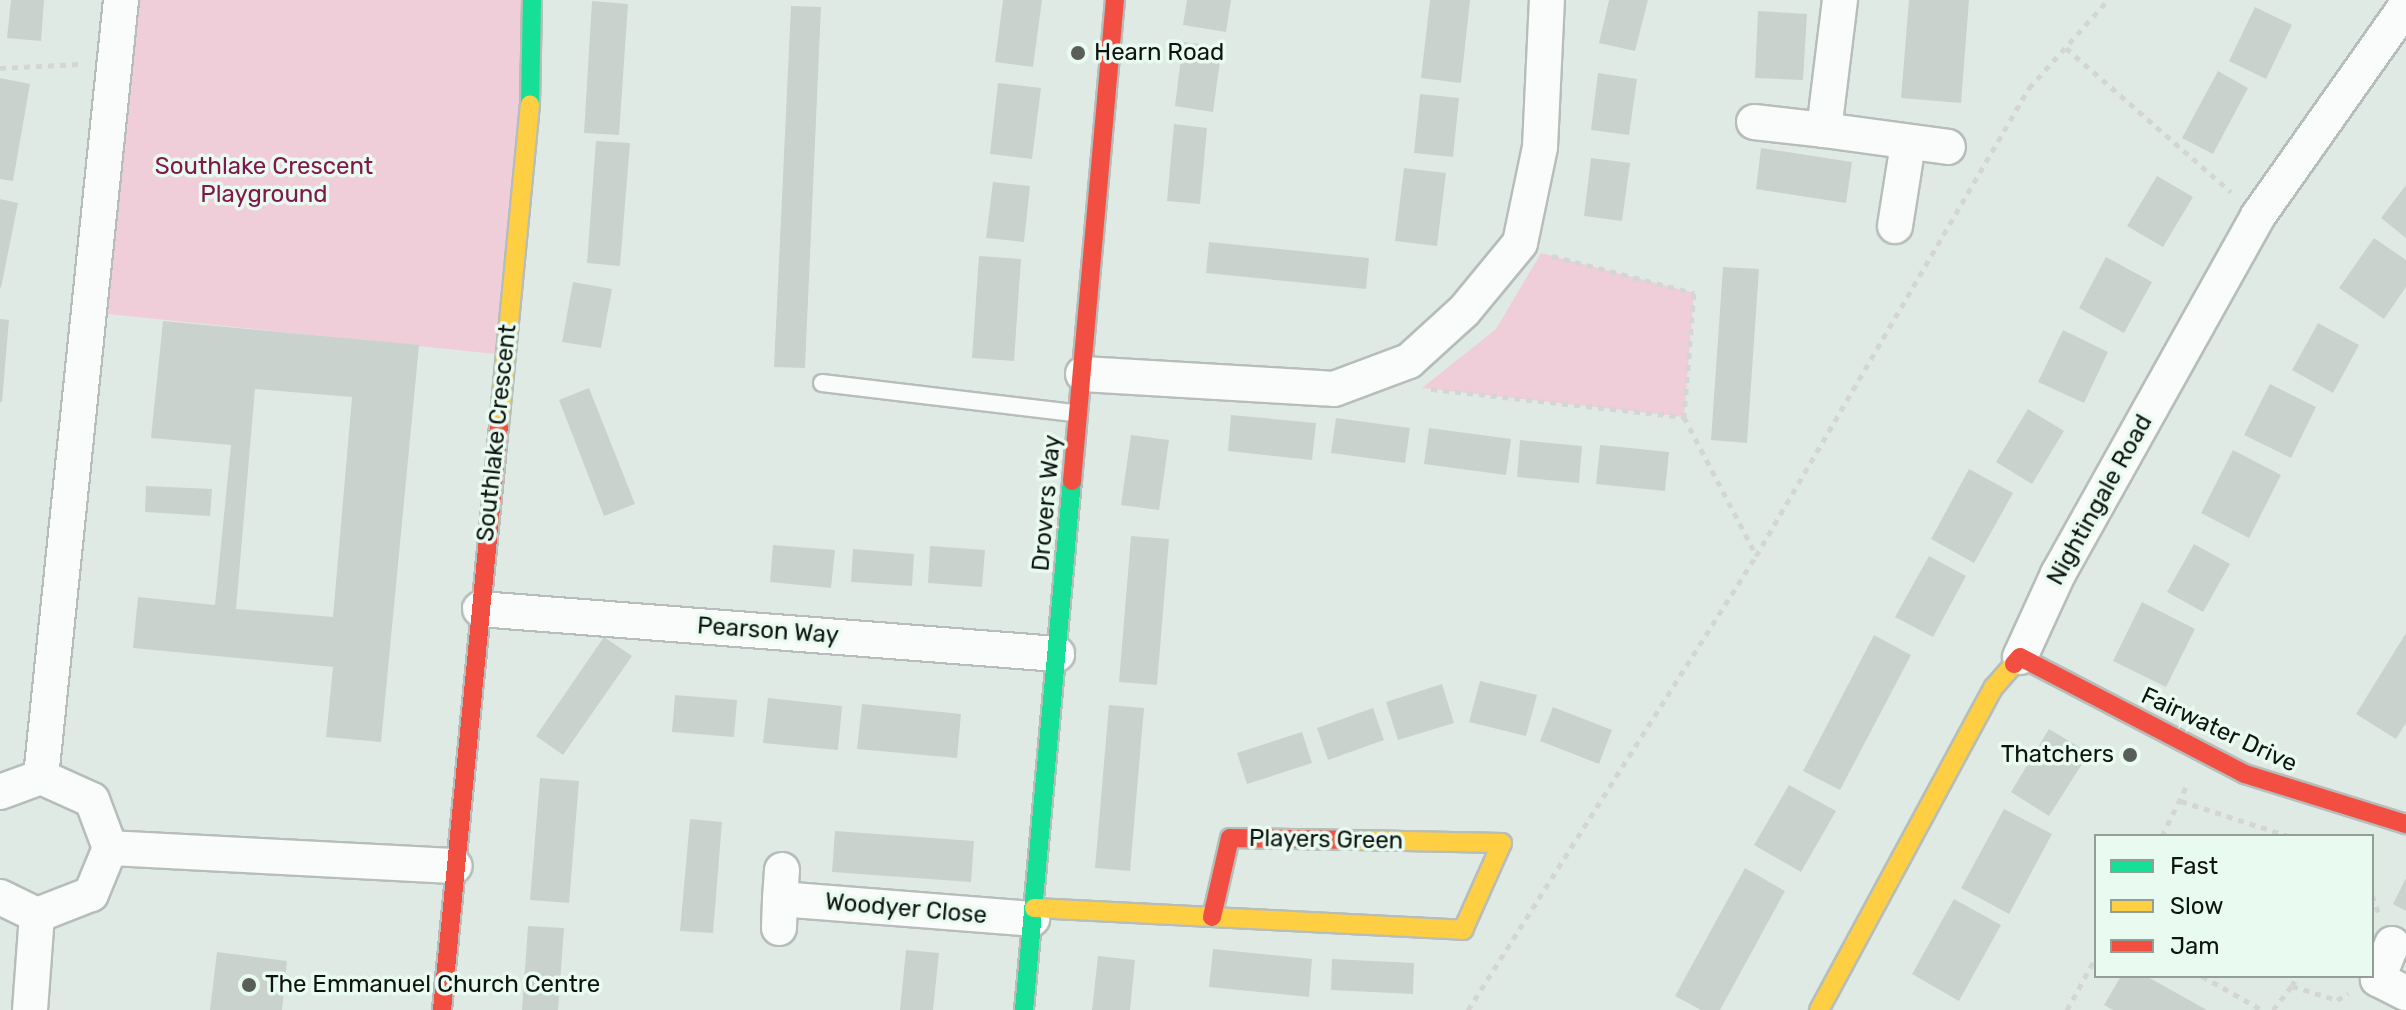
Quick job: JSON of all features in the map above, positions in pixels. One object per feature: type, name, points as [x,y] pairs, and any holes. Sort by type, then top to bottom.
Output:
[{"type":"street","points":[[41,777],[121,0]]},
{"type":"street","name":"Southlake Crescent","points":[[442,1010],[533,78],[532,0]]},
{"type":"street","name":"Drovers Way","points":[[1024,1010],[1115,0]]},
{"type":"street","points":[[1083,374],[1334,389],[1409,361],[1520,243],[1540,147],[1547,0]]},
{"type":"street","points":[[1824,130],[1840,0]]},
{"type":"street","name":"Nightingale Road","points":[[1819,1010],[1994,687],[2020,657],[2058,574],[2258,216],[2406,6]]},
{"type":"street","points":[[1754,122],[1948,147]]},
{"type":"street","points":[[1895,226],[1908,144]]},
{"type":"street","name":"Pearson Way","points":[[480,609],[1057,654]]},
{"type":"street","name":"Fairwater Drive","points":[[2020,657],[2198,751],[2348,811],[2406,824]]},
{"type":"street","points":[[0,792],[41,777],[92,800],[110,848],[91,894],[37,915],[0,897]]},
{"type":"street","name":"Players Green","points":[[1033,914],[1212,917],[1463,930],[1505,837],[1230,838],[1212,917]]},
{"type":"street","points":[[110,848],[455,866]]},
{"type":"street","name":"Woodyer Close","points":[[780,899],[1033,914]]},
{"type":"street","points":[[30,1010],[37,915]]},
{"type":"street","points":[[2392,944],[2392,986]]},
{"type":"lane","points":[[822,383],[1079,414]]},
{"type":"path","points":[[1468,1010],[1756,556],[2029,88],[2108,0]]},
{"type":"path","points":[[2066,48],[2258,216]]},
{"type":"path","points":[[0,68],[114,63]]},
{"type":"path","points":[[1520,243],[1694,293],[1684,417],[1756,556]]},
{"type":"path","points":[[1409,361],[1422,388],[1684,417]]},
{"type":"path","points":[[2163,834],[2181,801],[2198,751]]},
{"type":"path","points":[[2181,801],[2283,834]]},
{"type":"path","points":[[2067,1010],[2094,961]]},
{"type":"path","points":[[2206,978],[2262,1010]]},
{"type":"path","points":[[2273,1010],[2296,978]]},
{"type":"path","points":[[2292,986],[2337,1000],[2392,986]]},
{"type":"green space","name":"Southlake Crescent Playground","points":[[121,0],[532,0],[505,355],[88,312]]},
{"type":"green space","points":[[1541,253],[1694,293],[1684,417],[1422,388],[1496,329]]},
{"type":"building","points":[[11,0],[44,0],[41,41],[7,38]]},
{"type":"building","points":[[1003,0],[1042,0],[1033,67],[995,62]]},
{"type":"building","points":[[1187,0],[1231,0],[1226,32],[1183,25]]},
{"type":"building","points":[[1430,0],[1470,0],[1461,83],[1421,78]]},
{"type":"building","points":[[1609,0],[1648,0],[1635,51],[1599,43]]},
{"type":"building","points":[[1909,0],[1969,0],[1961,103],[1901,98]]},
{"type":"building","points":[[592,1],[628,4],[619,135],[584,133]]},
{"type":"building","points":[[791,6],[821,7],[805,368],[774,367]]},
{"type":"building","points":[[2255,7],[2292,25],[2266,79],[2229,61]]},
{"type":"building","points":[[1758,11],[1807,14],[1803,80],[1755,78]]},
{"type":"building","points":[[1183,42],[1222,47],[1213,112],[1175,106]]},
{"type":"building","points":[[2218,71],[2248,88],[2213,154],[2182,138]]},
{"type":"building","points":[[1598,73],[1637,79],[1629,135],[1591,130]]},
{"type":"building","points":[[0,78],[30,84],[13,181],[0,179]]},
{"type":"building","points":[[998,83],[1041,88],[1032,159],[990,154]]},
{"type":"building","points":[[1420,94],[1459,98],[1453,157],[1414,153]]},
{"type":"building","points":[[1174,124],[1207,128],[1200,204],[1167,201]]},
{"type":"building","points":[[596,141],[630,143],[620,266],[587,263]]},
{"type":"building","points":[[1761,148],[1852,162],[1846,203],[1756,189]]},
{"type":"building","points":[[1591,158],[1630,163],[1622,221],[1584,216]]},
{"type":"building","points":[[1404,168],[1446,173],[1437,246],[1395,241]]},
{"type":"building","points":[[2157,176],[2193,197],[2163,247],[2127,226]]},
{"type":"building","points":[[993,182],[1030,186],[1024,242],[986,238]]},
{"type":"building","points":[[2406,185],[2406,238],[2381,218]]},
{"type":"building","points":[[0,199],[18,203],[1,288],[0,287]]},
{"type":"building","points":[[2374,238],[2406,260],[2406,287],[2384,319],[2339,288]]},
{"type":"building","points":[[1209,242],[1369,258],[1366,289],[1206,273]]},
{"type":"building","points":[[979,256],[1021,259],[1014,361],[972,358]]},
{"type":"building","points":[[2106,257],[2152,282],[2124,333],[2079,308]]},
{"type":"building","points":[[1723,267],[1759,269],[1747,443],[1711,440]]},
{"type":"building","points":[[573,282],[612,289],[601,348],[562,342]]},
{"type":"building","points":[[0,319],[9,320],[2,402],[0,402]]},
{"type":"building","points":[[163,321],[419,345],[381,742],[326,737],[333,667],[133,648],[138,597],[215,605],[231,445],[151,438]],"holes":[[[255,389],[352,397],[333,617],[236,609]]]},
{"type":"building","points":[[2318,323],[2359,345],[2333,393],[2292,370]]},
{"type":"building","points":[[2063,330],[2108,352],[2084,403],[2038,382]]},
{"type":"building","points":[[2270,384],[2316,407],[2291,458],[2244,435]]},
{"type":"building","points":[[589,388],[635,504],[604,516],[559,400]]},
{"type":"building","points":[[2028,409],[2064,431],[2032,484],[1996,462]]},
{"type":"building","points":[[1231,415],[1316,423],[1312,460],[1228,451]]},
{"type":"building","points":[[1336,418],[1410,428],[1405,463],[1331,453]]},
{"type":"building","points":[[1429,428],[1511,439],[1506,475],[1424,464]]},
{"type":"building","points":[[1131,435],[1169,440],[1159,510],[1121,505]]},
{"type":"building","points":[[1520,440],[1582,446],[1579,483],[1517,477]]},
{"type":"building","points":[[1600,445],[1669,452],[1665,491],[1596,484]]},
{"type":"building","points":[[2233,450],[2281,475],[2249,538],[2201,513]]},
{"type":"building","points":[[1969,469],[2013,493],[1974,563],[1931,539]]},
{"type":"building","points":[[146,486],[212,489],[210,516],[145,512]]},
{"type":"building","points":[[1131,536],[1169,539],[1157,685],[1119,682]]},
{"type":"building","points":[[2194,544],[2230,564],[2203,612],[2167,592]]},
{"type":"building","points":[[773,545],[835,550],[831,588],[770,582]]},
{"type":"building","points":[[930,546],[985,550],[982,587],[928,583]]},
{"type":"building","points":[[853,549],[914,554],[912,586],[851,582]]},
{"type":"building","points":[[1929,556],[1966,576],[1933,637],[1895,617]]},
{"type":"building","points":[[2142,602],[2195,629],[2166,687],[2113,661]]},
{"type":"building","points":[[2406,633],[2406,723],[2396,739],[2356,714]]},
{"type":"building","points":[[1874,635],[1911,655],[1840,790],[1803,771]]},
{"type":"building","points":[[604,637],[632,656],[563,755],[536,736]]},
{"type":"building","points":[[1480,681],[1537,695],[1526,736],[1469,722]]},
{"type":"building","points":[[1442,684],[1454,723],[1398,740],[1386,702]]},
{"type":"building","points":[[675,695],[737,700],[734,737],[672,732]]},
{"type":"building","points":[[768,698],[842,706],[838,750],[763,743]]},
{"type":"building","points":[[862,704],[961,714],[957,758],[857,749]]},
{"type":"building","points":[[1109,705],[1144,708],[1130,871],[1095,868]]},
{"type":"building","points":[[1553,707],[1612,730],[1599,764],[1540,741]]},
{"type":"building","points":[[1373,708],[1384,740],[1328,760],[1317,728]]},
{"type":"building","points":[[2049,729],[2089,753],[2049,816],[2011,792]]},
{"type":"building","points":[[1302,732],[1312,763],[1247,784],[1237,753]]},
{"type":"building","points":[[540,778],[579,781],[569,903],[530,900]]},
{"type":"building","points":[[1789,785],[1836,811],[1801,872],[1754,845]]},
{"type":"building","points":[[2004,809],[2052,834],[2009,914],[1961,888]]},
{"type":"building","points":[[690,819],[722,822],[713,933],[680,931]]},
{"type":"building","points":[[835,831],[974,841],[971,882],[832,872]]},
{"type":"building","points":[[1745,868],[1785,891],[1720,1010],[1701,1010],[1675,996]]},
{"type":"building","points":[[2406,878],[2406,911],[2393,904]]},
{"type":"building","points":[[1954,899],[2001,925],[1959,1001],[1912,974]]},
{"type":"building","points":[[528,926],[564,928],[558,1010],[522,1010]]},
{"type":"building","points":[[1213,949],[1312,959],[1309,997],[1209,987]]},
{"type":"building","points":[[906,950],[939,953],[933,1010],[900,1010]]},
{"type":"building","name":"The Emmanuel Church Centre","points":[[217,952],[287,961],[282,1010],[210,1010]]},
{"type":"building","points":[[1098,956],[1135,960],[1130,1010],[1092,1010]]},
{"type":"building","points":[[1332,959],[1414,963],[1413,994],[1331,990]]},
{"type":"building","points":[[2120,978],[2150,978],[2207,1010],[2113,1010],[2104,1005]]},
{"type":"traffic: fast","points":[[530,104],[532,0]]},
{"type":"traffic: fast","points":[[1024,1010],[1072,481]]},
{"type":"traffic: slow","points":[[499,426],[530,104]]},
{"type":"traffic: slow","points":[[1819,1010],[1994,687],[2014,664]]},
{"type":"traffic: slow","points":[[1034,908],[1463,930],[1502,843],[1356,840]]},
{"type":"traffic: jam","points":[[1072,481],[1115,0]]},
{"type":"traffic: jam","points":[[442,1010],[499,426]]},
{"type":"traffic: jam","points":[[2014,664],[2020,657],[2245,774],[2406,824]]},
{"type":"traffic: jam","points":[[1212,917],[1230,838],[1356,840]]},
{"type":"place","name":"Hearn Road","points":[[1078,53]]},
{"type":"place","name":"Thatchers","points":[[2130,755]]},
{"type":"place","name":"The Emmanuel Church Centre","points":[[249,985]]}]
